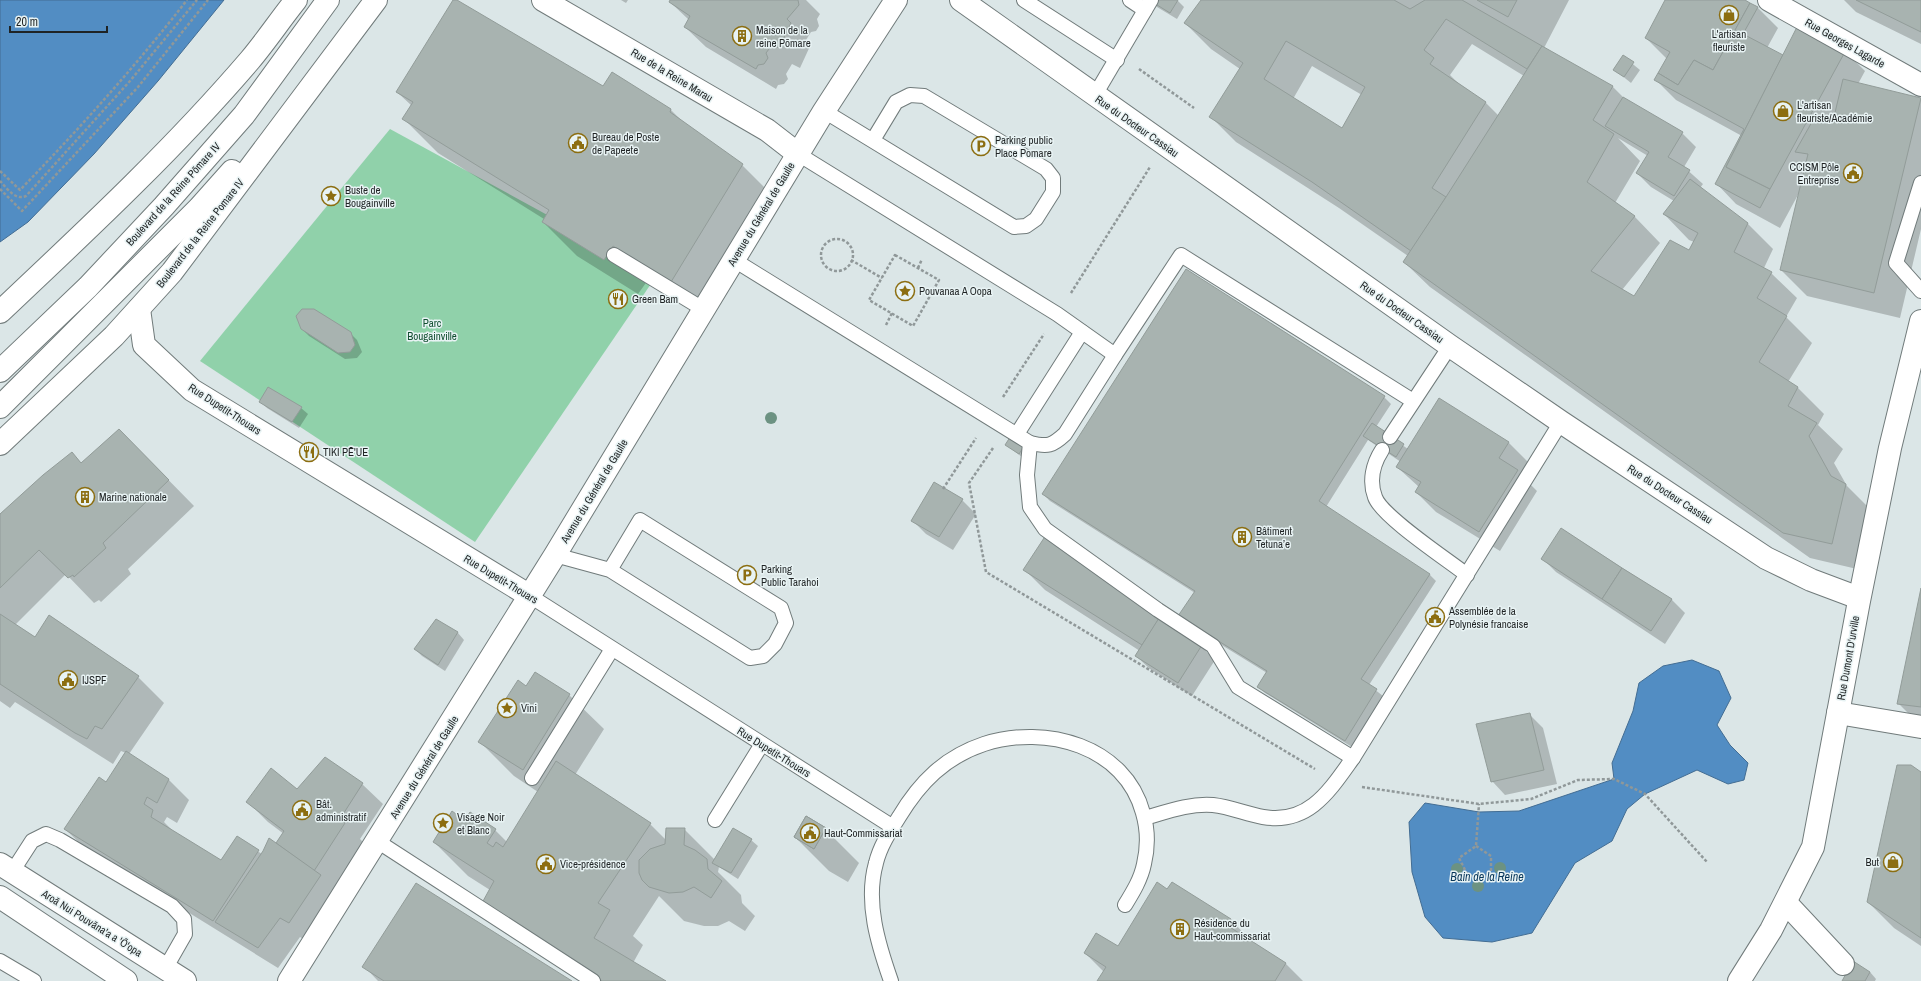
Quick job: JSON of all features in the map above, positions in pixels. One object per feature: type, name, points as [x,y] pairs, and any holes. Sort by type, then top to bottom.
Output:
[{"type":"main road","points":[[0,312],[130,187],[209,107],[251,59],[296,0]]},
{"type":"main road","name":"Boulevard de la Reine Pōmare IV","points":[[0,371],[88,287],[164,206],[244,115],[328,0]]},
{"type":"main road","name":"Boulevard de la Reine Pomare IV","points":[[0,444],[103,347],[140,309],[172,272],[376,0]]},
{"type":"main road","name":"Rue de la Reine Marau","points":[[543,0],[767,130],[798,154]]},
{"type":"main road","name":"Rue du Docteur Cassiau","points":[[960,0],[1450,346],[1561,422],[1766,558],[1811,580],[1860,598]]},
{"type":"main road","name":"Rue Georges Lagarde","points":[[1769,0],[1921,85]]},
{"type":"main road","name":"Rue Georges Lagarde","points":[[1791,0],[1921,72]]},
{"type":"main road","name":"Avenue du Général de Gaulle","points":[[289,981],[530,596],[889,3]]},
{"type":"main road","points":[[0,407],[199,208],[318,78]]},
{"type":"main road","name":"Rue Dupetit-Thouars","points":[[140,309],[144,345],[192,390],[530,596]]},
{"type":"main road","name":"Rue Dumont D'urville","points":[[1739,981],[1786,903],[1813,848],[1890,448],[1921,321]]},
{"type":"main road","points":[[1838,713],[1921,727]]},
{"type":"main road","name":"Aroā Nui Pouvāna'a a 'Ō'opa","points":[[6,868],[185,981]]},
{"type":"main road","points":[[0,897],[126,981]]},
{"type":"main road","points":[[1786,903],[1843,964]]},
{"type":"lane","points":[[1024,0],[1117,60]]},
{"type":"lane","points":[[1095,96],[1148,5],[1130,0]]},
{"type":"lane","points":[[824,111],[1014,227],[1026,226],[1036,219],[1053,192],[1053,178],[1046,169],[924,96],[910,95],[896,102],[873,140]]},
{"type":"lane","points":[[798,154],[1057,314],[1116,355]]},
{"type":"lane","points":[[1921,183],[1896,263],[1921,291]]},
{"type":"lane","points":[[614,255],[703,309]]},
{"type":"lane","points":[[734,260],[1030,443],[1042,446],[1054,444],[1065,434],[1181,255],[1413,401]]},
{"type":"lane","points":[[1017,434],[1082,332]]},
{"type":"lane","points":[[1390,437],[1450,346]]},
{"type":"lane","points":[[1144,818],[1189,806],[1205,805],[1229,807],[1262,817],[1279,818],[1292,816],[1307,810],[1318,803],[1336,782],[1353,758],[1561,422]]},
{"type":"lane","points":[[1030,443],[1027,476],[1030,507],[1045,530],[1158,610],[1213,646],[1238,688],[1353,758]]},
{"type":"lane","points":[[1382,450],[1376,459],[1372,471],[1375,497],[1384,512],[1466,575]]},
{"type":"lane","points":[[555,555],[610,570],[750,658],[763,656],[775,644],[786,623],[781,608],[640,520],[610,570]]},
{"type":"lane","name":"Rue Dupetit-Thouars","points":[[530,596],[892,827]]},
{"type":"lane","points":[[532,778],[612,649]]},
{"type":"lane","points":[[891,981],[873,916],[872,896],[876,862],[892,827],[918,787],[947,763],[963,753],[984,744],[1001,740],[1044,738],[1071,743],[1100,754],[1115,766],[1128,781],[1141,805],[1147,839],[1145,863],[1139,880],[1125,905]]},
{"type":"lane","points":[[715,820],[762,744]]},
{"type":"lane","points":[[6,868],[32,841],[46,834],[60,840],[172,906],[184,919],[185,934],[165,969]]},
{"type":"lane","points":[[377,841],[593,981]]},
{"type":"lane","points":[[0,961],[34,981]]},
{"type":"path","points":[[0,171],[20,190],[69,139],[125,76],[187,0]]},
{"type":"path","points":[[0,181],[15,196],[26,196],[130,81],[197,0]]},
{"type":"path","points":[[0,189],[22,211],[138,87],[208,0]]},
{"type":"path","points":[[840,238],[847,242],[852,248],[853,256],[851,260],[850,264],[843,270],[834,270],[827,267],[821,260],[821,251],[825,243],[832,239],[840,238]]},
{"type":"path","points":[[895,255],[939,280],[913,326],[869,300],[882,278],[895,255]]},
{"type":"path","points":[[851,260],[882,278]]},
{"type":"path","points":[[1614,779],[1645,794],[1707,862]]},
{"type":"path","points":[[1476,846],[1491,856],[1491,871],[1479,878],[1467,874],[1459,858],[1476,846],[1479,804]]},
{"type":"green space","name":"Parc Bougainville","points":[[390,129],[657,275],[475,542],[200,361]]},
{"type":"water","points":[[0,0],[224,0],[158,81],[94,154],[28,222],[0,242]]},
{"type":"water","name":"Bain de la Reine","points":[[1692,660],[1719,671],[1731,698],[1717,725],[1730,745],[1748,763],[1744,780],[1728,784],[1697,770],[1645,794],[1627,809],[1612,841],[1575,863],[1532,933],[1492,942],[1443,938],[1425,917],[1412,872],[1409,822],[1425,803],[1479,812],[1519,811],[1614,779],[1612,763],[1633,711],[1639,683],[1663,666]]},
{"type":"building","name":"Bureau de Poste de Papeete","points":[[453,0],[457,0],[603,86],[612,72],[671,109],[670,112],[743,164],[671,282],[613,246],[604,260],[542,222],[549,210],[402,119],[413,102],[396,92]]},
{"type":"building","name":"Maison de la reine Pōmare","points":[[670,0],[798,0],[799,5],[787,19],[791,23],[779,48],[772,45],[766,53],[768,58],[764,64],[758,65],[756,69],[684,27],[690,16],[669,2]]},
{"type":"building","points":[[1149,0],[1178,0],[1170,13]]},
{"type":"building","points":[[1201,0],[1394,0],[1410,9],[1425,0],[1462,0],[1542,46],[1527,69],[1446,19],[1424,50],[1434,58],[1430,64],[1486,102],[1432,188],[1446,197],[1411,251],[1312,182],[1209,117],[1243,63],[1184,23]],"holes":[[[1286,41],[1365,87],[1342,128],[1264,79]]]},
{"type":"building","points":[[1477,0],[1517,0],[1508,17]]},
{"type":"building","points":[[1665,0],[1745,0],[1750,3],[1713,70],[1694,60],[1678,85],[1658,73],[1670,52],[1645,38]]},
{"type":"building","points":[[1856,0],[1921,0],[1921,32]]},
{"type":"building","name":"L'artisan fleuriste/Académie","points":[[1750,3],[1758,7],[1743,34],[1783,55],[1726,167],[1770,189],[1760,208],[1715,184],[1744,129],[1654,80],[1658,73],[1678,85],[1694,60],[1713,70]]},
{"type":"building","name":"L'artisan fleuriste/Académie","points":[[1798,25],[1846,50],[1770,189],[1726,167]]},
{"type":"building","points":[[1542,46],[1613,86],[1593,120],[1614,134],[1587,182],[1635,216],[1591,271],[1634,296],[1670,240],[1689,250],[1698,233],[1663,214],[1690,179],[1748,223],[1734,252],[1772,272],[1757,298],[1787,316],[1759,362],[1798,387],[1788,406],[1817,423],[1809,436],[1831,476],[1846,484],[1832,544],[1783,533],[1403,262]]},
{"type":"building","points":[[1623,55],[1634,62],[1624,77],[1613,70]]},
{"type":"building","name":"CCISM Pôle Entreprise","points":[[1843,79],[1921,98],[1874,293],[1780,270],[1808,154],[1795,152],[1813,120],[1833,121]]},
{"type":"building","points":[[1623,97],[1683,132],[1668,157],[1690,170],[1674,196],[1636,173],[1649,152],[1605,126]]},
{"type":"building","name":"Bâtiment Tetuna’e","points":[[1186,269],[1385,396],[1319,501],[1430,574],[1361,679],[1377,689],[1345,741],[1257,687],[1267,671],[1178,616],[1195,591],[1042,494]]},
{"type":"building","points":[[302,309],[314,309],[351,332],[355,345],[350,352],[338,353],[301,329],[296,316]]},
{"type":"building","points":[[268,387],[302,407],[292,422],[259,402]]},
{"type":"building","points":[[1439,398],[1509,442],[1499,458],[1518,470],[1479,532],[1415,492],[1421,482],[1396,467]]},
{"type":"building","points":[[1372,423],[1404,444],[1396,457],[1363,436]]},
{"type":"building","name":"Marine nationale","points":[[119,429],[169,480],[103,543],[106,548],[74,577],[73,575],[68,578],[39,550],[0,588],[0,514],[43,475],[72,452],[81,463]]},
{"type":"building","points":[[1014,431],[1028,440],[1019,454],[1005,445]]},
{"type":"building","points":[[934,482],[963,499],[939,537],[911,521]]},
{"type":"building","points":[[1561,528],[1622,568],[1602,599],[1541,559]]},
{"type":"building","points":[[1046,535],[1164,611],[1142,645],[1023,570]]},
{"type":"building","points":[[1622,568],[1672,599],[1651,631],[1602,599]]},
{"type":"building","points":[[1921,588],[1921,707],[1897,704]]},
{"type":"building","name":"IJSPF","points":[[0,614],[35,637],[49,615],[139,676],[102,729],[95,726],[87,739],[75,733],[0,684]]},
{"type":"building","points":[[1159,618],[1202,645],[1178,683],[1135,656]]},
{"type":"building","points":[[436,619],[458,632],[438,665],[414,649]]},
{"type":"building","points":[[535,672],[570,694],[523,770],[478,742],[518,680],[526,686]]},
{"type":"building","points":[[1530,713],[1544,770],[1491,782],[1476,724]]},
{"type":"building","points":[[126,751],[169,779],[157,803],[147,797],[144,804],[153,810],[151,817],[221,860],[237,836],[259,850],[213,921],[64,829],[99,777],[106,782]]},
{"type":"building","name":"Bât. administratif","points":[[325,757],[363,783],[340,819],[345,823],[314,871],[276,843],[284,831],[246,802],[271,768],[297,789]]},
{"type":"building","name":"Vice-présidence","points":[[556,761],[651,823],[598,903],[610,910],[594,938],[666,981],[602,981],[482,903],[494,881],[433,842],[452,811],[464,820],[470,812],[496,829],[487,843],[493,847],[496,842],[503,847]]},
{"type":"building","points":[[1897,765],[1911,765],[1921,772],[1921,938],[1867,902]]},
{"type":"building","name":"Haut-Commissariat","points":[[806,816],[826,828],[814,849],[794,837]]},
{"type":"building","name":"Haut-Commissariat","points":[[806,816],[826,828],[814,849],[794,837]]},
{"type":"building","name":"Vice-présidence","points":[[666,828],[685,828],[684,845],[695,850],[707,859],[708,869],[722,881],[711,898],[694,887],[683,892],[669,893],[649,887],[642,880],[639,873],[639,860],[650,849],[665,844]]},
{"type":"building","points":[[733,828],[752,839],[731,873],[712,863]]},
{"type":"building","points":[[269,838],[321,875],[289,923],[280,918],[258,948],[215,922],[263,851]]},
{"type":"building","name":"Résidence du Haut-commissariat","points":[[1157,882],[1167,889],[1172,882],[1231,919],[1228,926],[1286,963],[1275,981],[1097,981],[1106,967],[1084,953],[1096,933],[1118,946]]},
{"type":"building","points":[[416,883],[572,981],[384,981],[362,967]]},
{"type":"building","points":[[1853,961],[1870,972],[1865,981],[1842,981]]},
{"type":"place","name":"L'artisan fleuriste","points":[[1729,15]]},
{"type":"place","name":"Maison de la reine Pōmare","points":[[742,36]]},
{"type":"place","name":"L'artisan fleuriste/Académie","points":[[1783,111]]},
{"type":"place","name":"Bureau de Poste de Papeete","points":[[578,143]]},
{"type":"place","name":"Parking public Place Pomare","points":[[981,146]]},
{"type":"place","name":"CCISM Pôle Entreprise","points":[[1853,173]]},
{"type":"place","name":"Buste de Bougainville","points":[[331,196]]},
{"type":"place","name":"Pouvanaa A Oopa","points":[[905,291]]},
{"type":"place","name":"Green Bam","points":[[618,299]]},
{"type":"place","name":"TIKI PĒ'UE","points":[[309,452]]},
{"type":"place","name":"Marine nationale","points":[[85,497]]},
{"type":"place","name":"Bâtiment Tetuna’e","points":[[1242,537]]},
{"type":"place","name":"Parking Public Tarahoi","points":[[747,575]]},
{"type":"place","name":"Assemblée de la Polynésie francaise","points":[[1435,617]]},
{"type":"place","name":"IJSPF","points":[[68,680]]},
{"type":"place","name":"Vini","points":[[507,708]]},
{"type":"place","name":"Bât. administratif","points":[[302,810]]},
{"type":"place","name":"Visage Noir et Blanc","points":[[443,823]]},
{"type":"place","name":"Haut-Commissariat","points":[[810,833]]},
{"type":"place","name":"But","points":[[1893,862]]},
{"type":"place","name":"Vice-présidence","points":[[546,864]]},
{"type":"place","name":"Résidence du Haut-commissariat","points":[[1180,929]]}]
